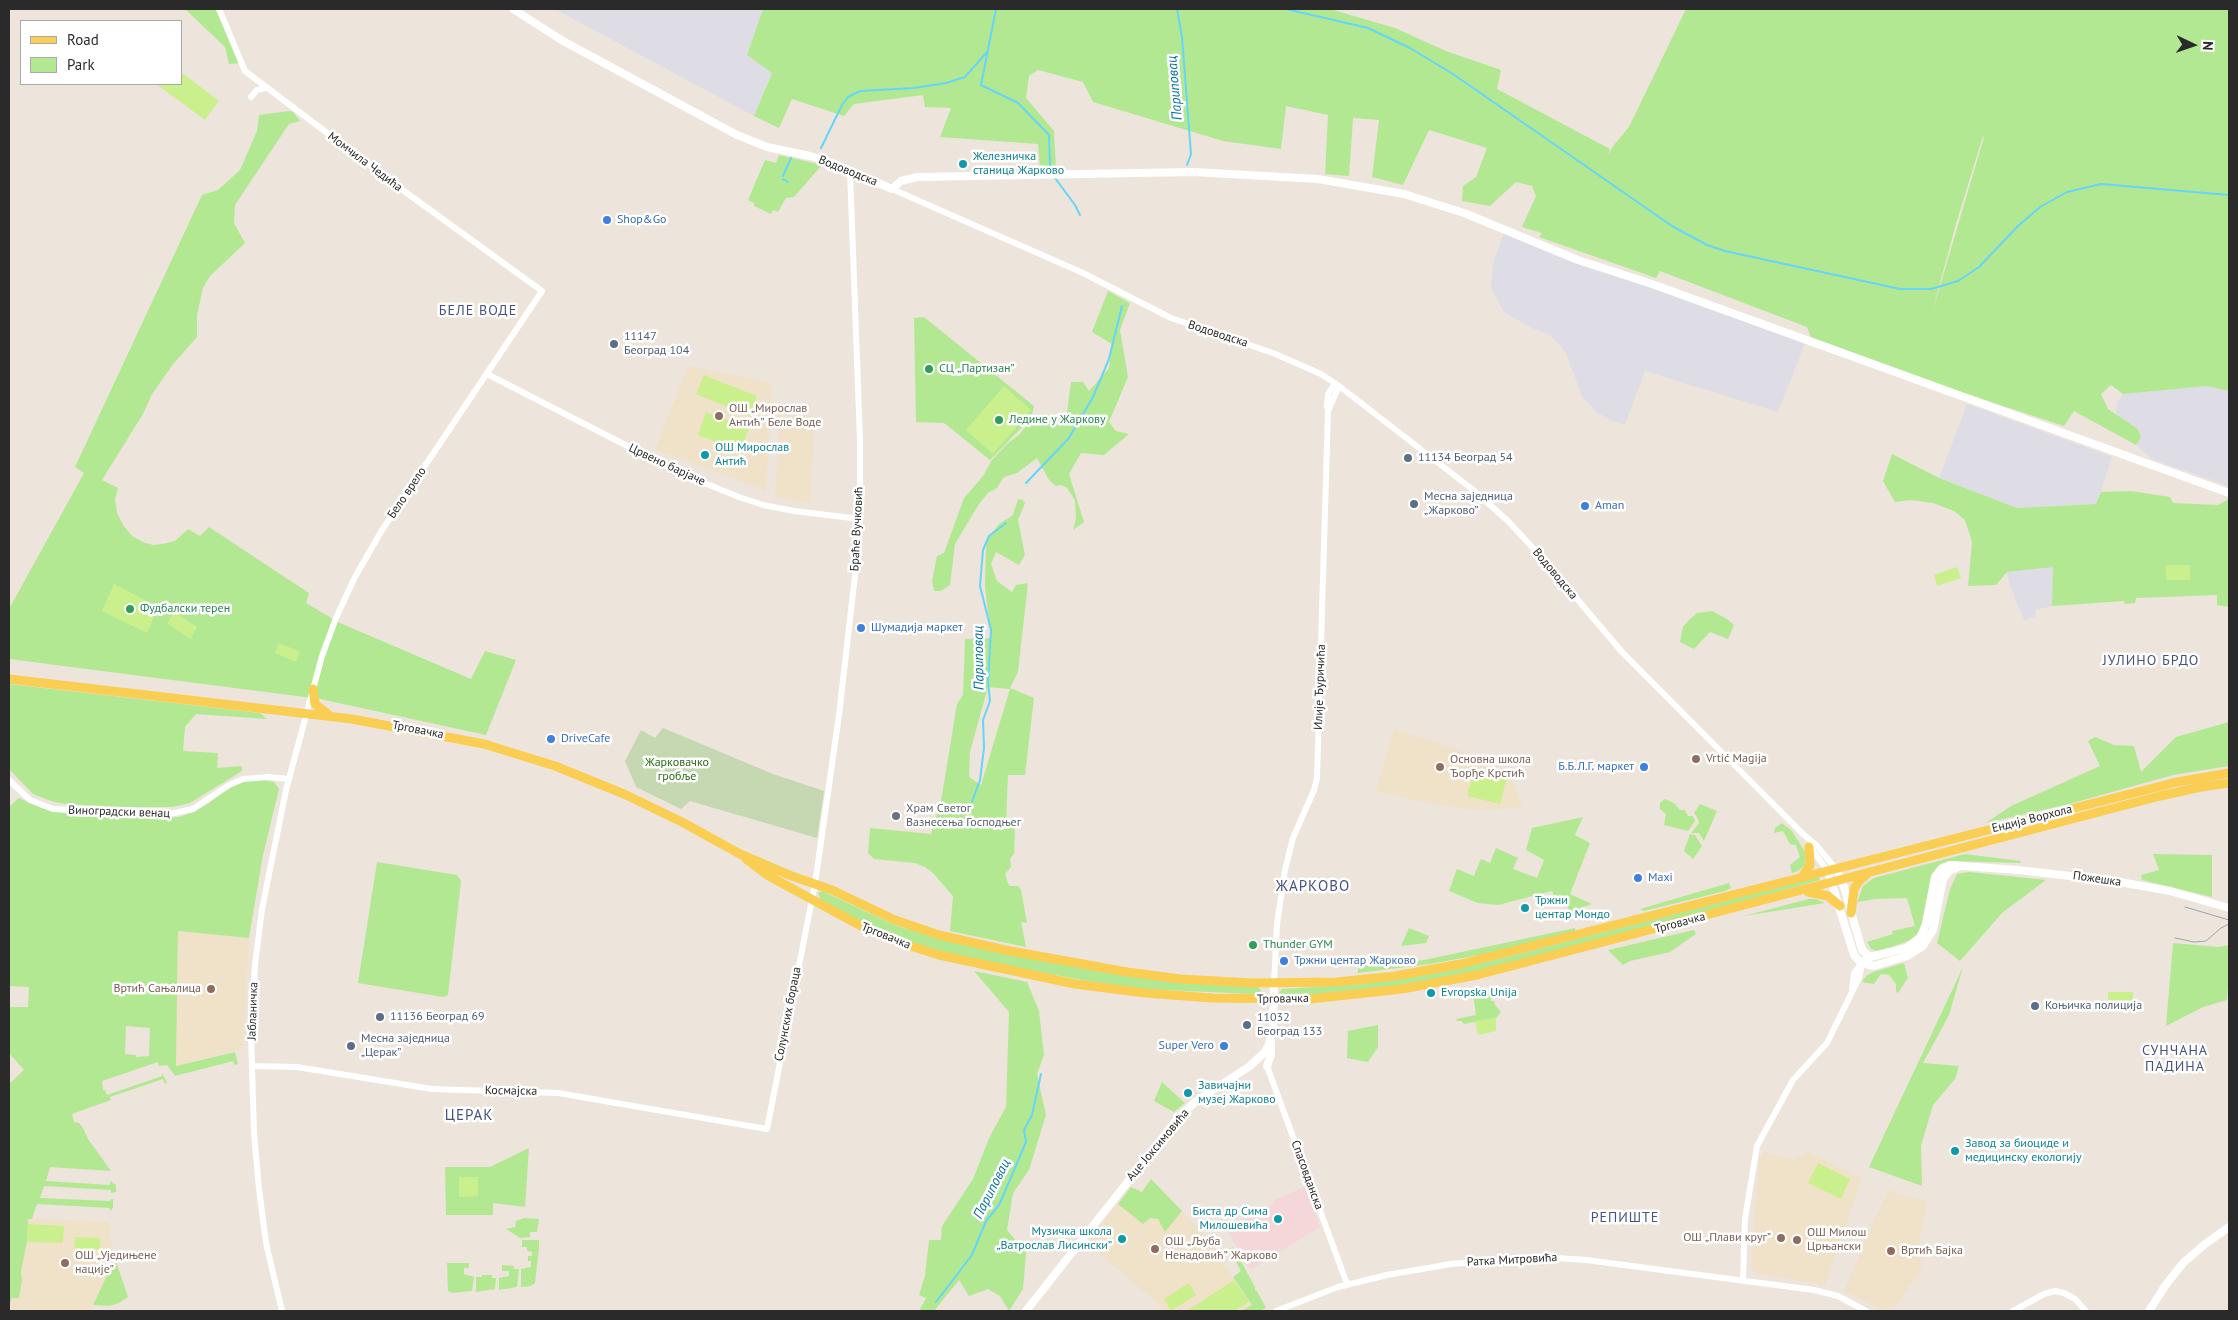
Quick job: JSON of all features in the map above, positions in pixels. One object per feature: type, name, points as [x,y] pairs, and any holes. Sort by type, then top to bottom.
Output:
[{"type":"main road","name":"Водоводска","points":[[513,9],[563,41],[737,134],[767,148],[816,157],[892,189]]},
{"type":"main road","points":[[892,189],[901,181],[917,177],[1194,172],[1318,179],[1404,194],[1464,212],[1578,260],[1652,284],[2229,493]]},
{"type":"main road","name":"Трговачка","points":[[9,679],[370,721],[459,738],[533,758],[627,795],[682,822],[740,854],[815,884],[895,920],[963,941],[1040,957],[1180,979],[1274,983],[1372,978],[1448,967],[1523,950],[1832,870]]},
{"type":"main road","points":[[313,689],[315,704],[331,716]]},
{"type":"main road","name":"Ендија Ворхола","points":[[1832,870],[2177,782],[2229,773]]},
{"type":"main road","name":"Ендија Ворхола","points":[[1837,882],[2174,793],[2229,783]]},
{"type":"main road","points":[[1802,878],[1810,862],[1809,847]]},
{"type":"main road","name":"Трговачка","points":[[740,854],[767,875],[861,926],[898,942],[961,960],[1037,976],[1176,997],[1274,1000],[1358,995],[1444,982],[1837,882]]},
{"type":"main road","points":[[1837,882],[1840,906],[1854,955],[1862,964],[1877,965],[1907,956],[1923,946],[1933,930],[1943,879],[1951,870],[1963,865]]},
{"type":"main road","name":"Пожешка","points":[[1867,956],[1872,958],[1911,946],[1918,940],[1926,924],[1933,884],[1937,874],[1947,866],[1963,865],[2073,875],[2124,882],[2170,891],[2229,908]]},
{"type":"main road","points":[[1832,870],[1851,913],[1862,950],[1867,956]]},
{"type":"main road","points":[[1851,913],[1852,896],[1856,885],[1868,873]]},
{"type":"main road","points":[[1800,891],[1824,894],[1840,906]]},
{"type":"main road","name":"Аце Јоксимовића","points":[[1026,1311],[1178,1118],[1196,1101],[1250,1066],[1267,1049],[1271,1037],[1274,983]]},
{"type":"main road","points":[[1267,1066],[1271,1051],[1271,1037]]},
{"type":"main road","points":[[1267,1049],[1267,1066]]},
{"type":"main road","points":[[2149,1311],[2183,1263],[2229,1227]]},
{"type":"street","name":"Момчила Чедића","points":[[218,9],[242,67],[265,88],[404,192],[542,291]]},
{"type":"street","points":[[251,97],[257,90],[265,88]]},
{"type":"street","name":"Браће Вучковић","points":[[811,900],[815,884],[839,715],[860,519],[860,441],[850,171]]},
{"type":"street","name":"Водоводска","points":[[892,189],[1083,273],[1171,318],[1273,353],[1321,374],[1337,384],[1479,495],[1508,521],[1539,554],[1622,652],[1816,845],[1832,870]]},
{"type":"street","name":"Бело врело","points":[[308,714],[313,689],[333,626],[362,565],[382,530],[542,291]]},
{"type":"street","name":"Црвено барјаче","points":[[487,374],[682,474],[739,497],[763,505],[794,511],[860,519]]},
{"type":"street","points":[[1328,410],[1328,394],[1337,384]]},
{"type":"street","name":"Илије Ђуричића","points":[[1274,983],[1277,924],[1285,870],[1293,838],[1314,790],[1316,778],[1328,410],[1337,384]]},
{"type":"street","points":[[1331,402],[1341,395],[1349,394]]},
{"type":"street","name":"Јабланичка","points":[[282,1311],[266,1243],[260,1205],[254,1141],[252,1012],[257,941],[268,874],[289,780],[308,714]]},
{"type":"street","name":"Виноградски венац","points":[[9,780],[30,800],[53,809],[165,815],[193,809],[229,785],[243,779],[262,776],[289,780]]},
{"type":"street","name":"Водоводска","points":[[1803,834],[1809,847],[1832,870]]},
{"type":"street","name":"Солунских бораца","points":[[768,1129],[811,900]]},
{"type":"street","points":[[1743,1280],[1745,1219],[1757,1146],[1794,1080],[1827,1043],[1860,976],[1862,964],[1867,956]]},
{"type":"street","name":"Космајска","points":[[253,1066],[297,1067],[415,1088],[558,1093],[768,1129]]},
{"type":"street","name":"Спасовданска","points":[[1267,1066],[1346,1284]]},
{"type":"street","name":"Ратка Митровића","points":[[1276,1311],[1346,1284],[1434,1266],[1536,1257],[1586,1260],[1814,1290],[1838,1296],[1866,1311]]},
{"type":"street","points":[[2013,1311],[2053,1292],[2066,1294],[2078,1302],[2086,1311]]},
{"type":"shaded area","points":[[555,9],[763,9],[747,55],[772,72],[754,116]]},
{"type":"shaded area","points":[[1504,233],[1805,343],[1778,412],[1645,371],[1625,424],[1612,421],[1596,412],[1582,396],[1565,351],[1550,335],[1532,328],[1504,312],[1491,288],[1493,263]]},
{"type":"shaded area","name":"ОШ „Мирослав Антић” Беле Воде","points":[[688,366],[772,383],[766,491],[655,449]]},
{"type":"shaded area","points":[[2207,386],[2229,391],[2229,486],[2154,460],[2136,445],[2141,438],[2138,429],[2116,415],[2117,402],[2123,394]]},
{"type":"shaded area","points":[[1967,404],[2112,457],[2097,504],[2017,508],[1939,478]]},
{"type":"shaded area","points":[[780,414],[815,416],[810,503],[775,497]]},
{"type":"shaded area","points":[[2054,567],[2052,606],[2035,610],[2036,616],[2024,620],[2009,583],[2007,572]]},
{"type":"shaded area","name":"Основна школа Ђорђе Крстић","points":[[1394,729],[1453,748],[1511,773],[1522,808],[1476,810],[1437,805],[1376,791]]},
{"type":"shaded area","name":"Вртић Сањалица","points":[[178,930],[249,938],[243,1049],[176,1066]]},
{"type":"shaded area","name":"ОШ Милош Црњански","points":[[1764,1152],[1794,1160],[1808,1152],[1862,1178],[1825,1285],[1758,1274],[1751,1268],[1759,1159]]},
{"type":"shaded area","name":"ОШ „Љуба Ненадовић” Жарково","points":[[1151,1179],[1222,1253],[1220,1259],[1256,1311],[1163,1311],[1156,1302],[1087,1243],[1131,1187],[1142,1192]]},
{"type":"shaded area","points":[[1305,1187],[1320,1227],[1253,1268],[1249,1268],[1226,1229],[1274,1204],[1273,1200]]},
{"type":"shaded area","name":"Вртић Бајка","points":[[1888,1190],[1927,1202],[1919,1243],[1921,1270],[1897,1305],[1883,1310],[1844,1291]]},
{"type":"shaded area","name":"ОШ „Уједињене нације”","points":[[22,1218],[109,1222],[112,1249],[128,1297],[119,1303],[109,1306],[92,1306],[91,1311],[9,1311],[9,1281]]},
{"type":"green space","points":[[185,9],[219,9],[241,63],[229,64],[225,47]]},
{"type":"green space","points":[[763,9],[1330,9],[1395,28],[1446,51],[1501,70],[1497,89],[1610,149],[1608,155],[1629,127],[1686,9],[2229,9],[2229,391],[2207,386],[2123,394],[2111,385],[2101,394],[2108,409],[2138,429],[2141,438],[2136,445],[2074,411],[2064,426],[1949,388],[1811,337],[1807,327],[1660,271],[1656,278],[1539,237],[1542,233],[1522,227],[1536,196],[1532,186],[1516,182],[1490,206],[1462,201],[1463,186],[1476,177],[1487,148],[1429,130],[1403,185],[1372,177],[1379,120],[1353,118],[1349,176],[1325,174],[1328,115],[1286,106],[1281,149],[1223,141],[1093,102],[1083,82],[1038,70],[1029,76],[1026,98],[1054,131],[1056,168],[1040,170],[1038,144],[940,137],[951,108],[925,107],[923,95],[854,104],[844,116],[792,99],[779,128],[754,116],[772,73],[747,55]],"holes":[[[1984,137],[1932,313],[1955,227]]]},
{"type":"green space","points":[[182,73],[219,101],[205,120],[157,85],[182,85]]},
{"type":"green space","points":[[293,112],[300,121],[289,124],[235,205],[234,223],[245,243],[210,276],[203,288],[197,315],[197,337],[174,363],[152,394],[143,414],[102,480],[118,488],[115,499],[117,513],[123,525],[132,536],[143,542],[153,545],[175,541],[188,529],[200,536],[209,527],[309,593],[306,603],[340,623],[471,679],[485,651],[516,660],[486,735],[320,699],[9,659],[9,609],[84,473],[75,467],[202,195],[218,190],[240,170],[257,131],[259,115]]},
{"type":"green space","points":[[779,155],[822,165],[794,197],[786,198],[778,212],[773,210],[771,214],[754,206],[754,203],[748,200],[765,160],[776,163]]},
{"type":"green space","points":[[1108,291],[1130,303],[1120,330],[1128,377],[1109,422],[1116,431],[1129,434],[1104,455],[1081,453],[1069,474],[1084,522],[1073,530],[1076,519],[1075,500],[1067,488],[1061,485],[1056,486],[1049,480],[1037,458],[1017,473],[1004,477],[997,488],[988,493],[979,504],[955,544],[950,585],[941,591],[934,591],[932,581],[937,556],[944,553],[964,498],[983,476],[992,460],[1007,444],[1020,434],[1035,414],[1063,417],[1067,413],[1071,382],[1083,382],[1089,391],[1109,368],[1112,344],[1092,332]]},
{"type":"green space","points":[[924,317],[1034,406],[1031,418],[990,460],[944,423],[916,422],[914,318]]},
{"type":"green space","points":[[704,375],[757,396],[749,416],[696,394]]},
{"type":"green space","name":"Ледине у Жаркову","points":[[1004,386],[1031,410],[993,454],[966,430]]},
{"type":"green space","points":[[706,412],[749,428],[740,451],[698,435]]},
{"type":"green space","points":[[1892,454],[1939,478],[2017,508],[2096,504],[2101,492],[2131,491],[2170,497],[2173,503],[2218,505],[2229,499],[2229,607],[2217,605],[2217,595],[2136,598],[2135,603],[2125,604],[2124,601],[2052,606],[2053,567],[2007,572],[1996,585],[1968,586],[1972,542],[1965,520],[1954,511],[1933,503],[1910,500],[1895,502],[1883,481]]},
{"type":"green space","points":[[1018,499],[1023,500],[1025,503],[1018,520],[1025,555],[1019,565],[996,552],[991,564],[997,581],[1012,592],[1016,585],[1028,583],[1018,672],[1010,688],[1034,698],[1025,775],[1008,775],[1006,821],[1015,824],[1014,854],[1010,859],[1011,867],[1005,874],[1009,886],[1018,886],[1021,890],[1027,923],[1021,922],[1026,947],[950,931],[953,896],[933,873],[915,863],[874,859],[868,853],[870,828],[931,834],[941,801],[957,704],[963,695],[965,639],[991,638],[985,587],[986,541],[999,524],[1013,515]],"holes":[[[988,687],[1010,689],[981,785],[969,777],[970,752]]]},
{"type":"green space","points":[[2166,565],[2190,565],[2190,580],[2166,580]]},
{"type":"green space","points":[[1957,567],[1961,578],[1937,586],[1934,575]]},
{"type":"green space","name":"Фудбалски терен","points":[[114,584],[158,607],[147,633],[102,611]]},
{"type":"green space","points":[[1712,611],[1734,625],[1728,639],[1710,632],[1694,649],[1680,642],[1683,627],[1689,620],[1697,613]]},
{"type":"green space","points":[[175,612],[197,627],[190,639],[167,623]]},
{"type":"green space","points":[[279,643],[300,652],[296,662],[275,653]]},
{"type":"green space","points":[[9,684],[260,713],[267,719],[196,714],[185,727],[183,751],[218,753],[217,768],[242,766],[242,771],[190,803],[172,807],[65,804],[33,794],[9,769]]},
{"type":"green space","points":[[2229,722],[2229,766],[2173,775],[2069,804],[1986,823],[2011,806],[2100,766],[2088,741],[2095,737],[2114,745],[2134,746],[2141,772],[2176,737]]},
{"type":"green space","name":"Жарковачко гробље","points":[[663,728],[773,774],[824,791],[817,838],[690,801],[681,809],[636,787],[625,761],[641,730],[655,738]]},
{"type":"green space","points":[[1474,769],[1507,777],[1500,804],[1467,796]]},
{"type":"green space","points":[[260,779],[274,782],[279,789],[263,855],[249,938],[178,931],[176,1066],[235,1052],[238,1064],[234,1065],[233,1061],[175,1076],[167,1065],[159,1066],[158,1062],[102,1081],[103,1090],[105,1090],[107,1095],[162,1076],[162,1073],[167,1082],[165,1084],[163,1079],[110,1097],[111,1100],[72,1114],[74,1122],[79,1123],[83,1128],[88,1139],[111,1171],[50,1167],[46,1181],[110,1185],[110,1181],[116,1185],[116,1192],[111,1193],[111,1190],[44,1186],[40,1198],[110,1201],[113,1199],[113,1208],[110,1211],[110,1208],[37,1204],[32,1219],[28,1219],[27,1242],[21,1271],[22,1281],[19,1298],[12,1298],[9,1305],[9,1084],[24,1070],[9,1053],[9,1007],[28,1007],[29,987],[9,986],[9,807],[19,798],[41,808],[65,813],[163,818],[179,817],[194,812],[227,789],[244,781]],"holes":[[[126,1026],[150,1028],[149,1056],[136,1057],[136,1055],[125,1054]]]},
{"type":"green space","points":[[1665,799],[1674,803],[1680,810],[1685,810],[1688,816],[1693,816],[1695,821],[1688,831],[1664,825],[1666,814],[1660,809],[1660,803]]},
{"type":"green space","points":[[1700,804],[1717,811],[1704,841],[1699,833],[1691,833],[1699,823],[1694,813]]},
{"type":"green space","points":[[1583,817],[1575,835],[1590,843],[1570,894],[1592,904],[1570,911],[1563,901],[1555,898],[1552,891],[1498,905],[1478,903],[1449,891],[1457,869],[1474,876],[1481,859],[1490,863],[1496,848],[1518,858],[1513,869],[1537,878],[1544,860],[1526,850],[1532,828]]},
{"type":"green space","points":[[1782,823],[1792,831],[1805,852],[1805,865],[1792,873],[1790,865],[1800,857],[1796,845],[1790,844],[1783,831],[1774,833],[1775,828]]},
{"type":"green space","points":[[1690,834],[1695,835],[1702,846],[1693,859],[1684,851]]},
{"type":"green space","points":[[1965,854],[2021,861],[2020,863],[1952,861],[1940,864],[1931,878],[1921,927],[1917,934],[1910,940],[1895,946],[1877,951],[1871,949],[1867,942],[1893,934],[1892,931],[1915,926],[1907,898],[1875,899],[1858,902],[1856,906],[1863,886],[1874,878]]},
{"type":"green space","points":[[2153,854],[2212,855],[2212,897],[2142,880],[2141,875],[2159,870]]},
{"type":"green space","points":[[377,862],[457,875],[461,881],[448,995],[443,997],[358,983]]},
{"type":"green space","points":[[1969,872],[2046,880],[2002,913],[1960,961],[1937,943],[1950,889],[1957,874]]},
{"type":"green space","points":[[1819,877],[1820,880],[1760,898],[1492,968],[1420,983],[1350,992],[1292,996],[1279,993],[1282,989],[1362,984],[1447,971]]},
{"type":"green space","points":[[1729,883],[1731,888],[1725,891],[1644,911],[1640,909]]},
{"type":"green space","points":[[822,891],[897,926],[963,945],[1257,987],[1261,990],[1259,993],[1253,994],[1142,989],[1087,981],[961,957],[908,942],[845,915],[821,900],[818,893]]},
{"type":"green space","points":[[1809,899],[1816,899],[1825,903],[1744,916]]},
{"type":"green space","points":[[1409,928],[1429,936],[1426,943],[1401,946]]},
{"type":"green space","points":[[1575,928],[1575,931],[1490,953],[1430,964],[1358,973],[1358,966],[1424,960]]},
{"type":"green space","points":[[1694,930],[1696,934],[1670,952],[1630,961],[1623,965],[1608,950]]},
{"type":"green space","points":[[2173,943],[2218,947],[2229,945],[2227,1000],[2203,1007],[2166,1026]]},
{"type":"green space","points":[[1904,963],[1908,978],[1898,993],[1896,992],[1896,984],[1889,975],[1881,974],[1874,984],[1862,982],[1866,976],[1873,972]]},
{"type":"green space","points":[[1963,967],[1949,1015],[1923,1063],[1959,1066],[1955,1079],[1933,1105],[1921,1146],[1922,1186],[1869,1167]]},
{"type":"green space","points":[[974,971],[1027,982],[1039,1011],[1044,1055],[1037,1074],[1046,1115],[1029,1170],[1013,1193],[1007,1230],[1026,1253],[1023,1289],[1009,1311],[1000,1296],[988,1289],[969,1296],[959,1280],[934,1311],[922,1311],[920,1309],[926,1298],[919,1295],[925,1276],[929,1240],[941,1240],[942,1226],[973,1179],[990,1136],[1006,1107],[1009,1012]]},
{"type":"green space","points":[[1489,990],[1491,1001],[1494,1001],[1501,1012],[1496,1018],[1464,1024],[1461,1021],[1457,1021],[1456,1019],[1476,1015],[1473,993]]},
{"type":"green space","points":[[2108,992],[2133,992],[2133,1006],[2108,1006]]},
{"type":"green space","points":[[1496,1018],[1496,1031],[1478,1035],[1475,1021]]},
{"type":"green space","points":[[1378,1025],[1378,1047],[1368,1062],[1347,1058],[1348,1031]]},
{"type":"green space","points":[[1162,1082],[1185,1103],[1174,1112],[1154,1101]]},
{"type":"green space","points":[[529,1148],[525,1207],[493,1203],[493,1215],[446,1215],[445,1167],[490,1167]]},
{"type":"green space","points":[[1818,1163],[1850,1179],[1841,1199],[1808,1183]]},
{"type":"green space","points":[[459,1177],[478,1177],[478,1196],[459,1197]]},
{"type":"green space","points":[[1151,1179],[1182,1211],[1165,1232],[1158,1219],[1150,1218],[1143,1224],[1118,1204],[1131,1187],[1142,1192]]},
{"type":"green space","points":[[524,1218],[539,1219],[537,1232],[530,1232],[530,1237],[520,1238],[506,1229],[515,1227],[516,1221]]},
{"type":"green space","points":[[28,1224],[64,1226],[63,1243],[27,1242]]},
{"type":"green space","points":[[75,1237],[100,1238],[100,1250],[74,1248]]},
{"type":"green space","points":[[522,1240],[539,1240],[539,1248],[535,1283],[531,1286],[521,1287],[521,1269],[531,1267],[531,1261],[528,1261],[528,1256],[532,1256],[532,1252],[527,1251],[527,1247],[522,1247]]},
{"type":"green space","points":[[1233,1247],[1255,1287],[1255,1291],[1257,1291],[1266,1308],[1259,1311],[1241,1311],[1252,1305],[1233,1277],[1241,1271],[1229,1249]]},
{"type":"green space","points":[[115,1259],[128,1297],[119,1303],[109,1306],[93,1305]]},
{"type":"green space","points":[[447,1263],[469,1263],[469,1268],[464,1268],[464,1274],[474,1277],[472,1291],[452,1293],[448,1291]]},
{"type":"green space","points":[[502,1265],[514,1266],[514,1269],[519,1269],[517,1287],[499,1290],[499,1278],[509,1276],[509,1271],[502,1271]]},
{"type":"green space","points":[[482,1275],[492,1275],[492,1278],[496,1278],[495,1289],[476,1292],[476,1277],[482,1277]]},
{"type":"green space","points":[[1234,1280],[1249,1302],[1234,1311],[1187,1311]]},
{"type":"green space","points":[[1189,1283],[1196,1295],[1171,1311],[1164,1299]]},
{"type":"waterway","points":[[996,9],[981,85],[1018,103],[1049,135],[1050,165]]},
{"type":"waterway","name":"Париповац","points":[[1177,9],[1182,37],[1191,154],[1187,165]]},
{"type":"waterway","points":[[1286,9],[1368,28],[1410,48],[1453,74],[1672,226],[1707,245],[1725,251],[1900,289],[1931,289],[1958,281],[1979,267],[2018,226],[2040,207],[2067,192],[2101,184],[2229,195]]},
{"type":"waterway","points":[[821,148],[842,105],[848,97],[860,91],[914,88],[946,83],[965,77],[988,51]]},
{"type":"waterway","points":[[783,176],[791,158]]},
{"type":"waterway","points":[[1055,178],[1080,215]]},
{"type":"waterway","points":[[783,179],[788,182]]},
{"type":"waterway","name":"Париповац","points":[[1026,483],[1069,438],[1093,397],[1109,359],[1122,306]]},
{"type":"waterway","name":"Париповац","points":[[972,802],[980,780],[984,748],[983,720],[990,701],[988,682],[991,630],[980,586],[983,550],[989,536],[1006,523]]},
{"type":"waterway","name":"Париповац","points":[[936,1302],[972,1255],[986,1221],[999,1205],[1026,1142],[1024,1130],[1032,1115],[1041,1074]]},
{"type":"tram line","points":[[2185,907],[2229,920]]},
{"type":"tram line","points":[[2175,938],[2194,942],[2206,941],[2221,928],[2229,924]]},
{"type":"place","name":"Железничка станица Жарково","points":[[963,164]]},
{"type":"place","name":"Shop&Go","points":[[607,220]]},
{"type":"place","name":"11147 Београд 104","points":[[614,344]]},
{"type":"place","name":"СЦ „Партизан”","points":[[929,369]]},
{"type":"place","name":"ОШ „Мирослав Антић” Беле Воде","points":[[719,416]]},
{"type":"place","name":"Ледине у Жаркову","points":[[999,420]]},
{"type":"place","name":"ОШ Мирослав Антић","points":[[705,455]]},
{"type":"place","name":"11134 Београд 54","points":[[1408,458]]},
{"type":"place","name":"Месна заједница „Жарково”","points":[[1414,504]]},
{"type":"place","name":"Aman","points":[[1585,506]]},
{"type":"place","name":"Фудбалски терен","points":[[130,609]]},
{"type":"place","name":"Шумадија маркет","points":[[861,628]]},
{"type":"place","name":"DriveCafe","points":[[551,739]]},
{"type":"place","name":"Vrtić Magija","points":[[1696,759]]},
{"type":"place","name":"Основна школа Ђорђе Крстић","points":[[1440,767]]},
{"type":"place","name":"Б.Б.Л.Г. маркет","points":[[1644,767]]},
{"type":"place","name":"Храм Светог Вазнесења Господњег","points":[[896,816]]},
{"type":"place","name":"Maxi","points":[[1638,878]]},
{"type":"place","name":"Тржни центар Мондо","points":[[1525,908]]},
{"type":"place","name":"Thunder GYM","points":[[1253,945]]},
{"type":"place","name":"Тржни центар Жарково","points":[[1284,961]]},
{"type":"place","name":"Вртић Сањалица","points":[[211,989]]},
{"type":"place","name":"Evropska Unija","points":[[1431,993]]},
{"type":"place","name":"Коњичка полиција","points":[[2035,1006]]},
{"type":"place","name":"11136 Београд 69","points":[[380,1017]]},
{"type":"place","name":"11032 Београд 133","points":[[1247,1025]]},
{"type":"place","name":"Месна заједница „Церак”","points":[[351,1046]]},
{"type":"place","name":"Super Vero","points":[[1224,1046]]},
{"type":"place","name":"Завичајни музеј Жарково","points":[[1188,1093]]},
{"type":"place","name":"Завод за биоциде и медицинску екологију","points":[[1955,1151]]},
{"type":"place","name":"Биста др Сима Милошевића","points":[[1278,1219]]},
{"type":"place","name":"ОШ „Плави круг”","points":[[1781,1238]]},
{"type":"place","name":"Музичка школа „Ватрослав Лисински”","points":[[1122,1239]]},
{"type":"place","name":"ОШ Милош Црњански","points":[[1797,1240]]},
{"type":"place","name":"ОШ „Љуба Ненадовић” Жарково","points":[[1155,1249]]},
{"type":"place","name":"Вртић Бајка","points":[[1891,1251]]},
{"type":"place","name":"ОШ „Уједињене нације”","points":[[65,1263]]},
{"type":"district","name":"БЕЛЕ ВОДЕ","points":[[478,311]]},
{"type":"district","name":"ЈУЛИНО БРДО","points":[[2151,661]]},
{"type":"district","name":"ЖАРКОВО","points":[[1313,887]]},
{"type":"district","name":"СУНЧАНА ПАДИНА","points":[[2175,1060]]},
{"type":"district","name":"ЦЕРАК","points":[[469,1116]]},
{"type":"district","name":"РЕПИШТЕ","points":[[1625,1218]]}]
